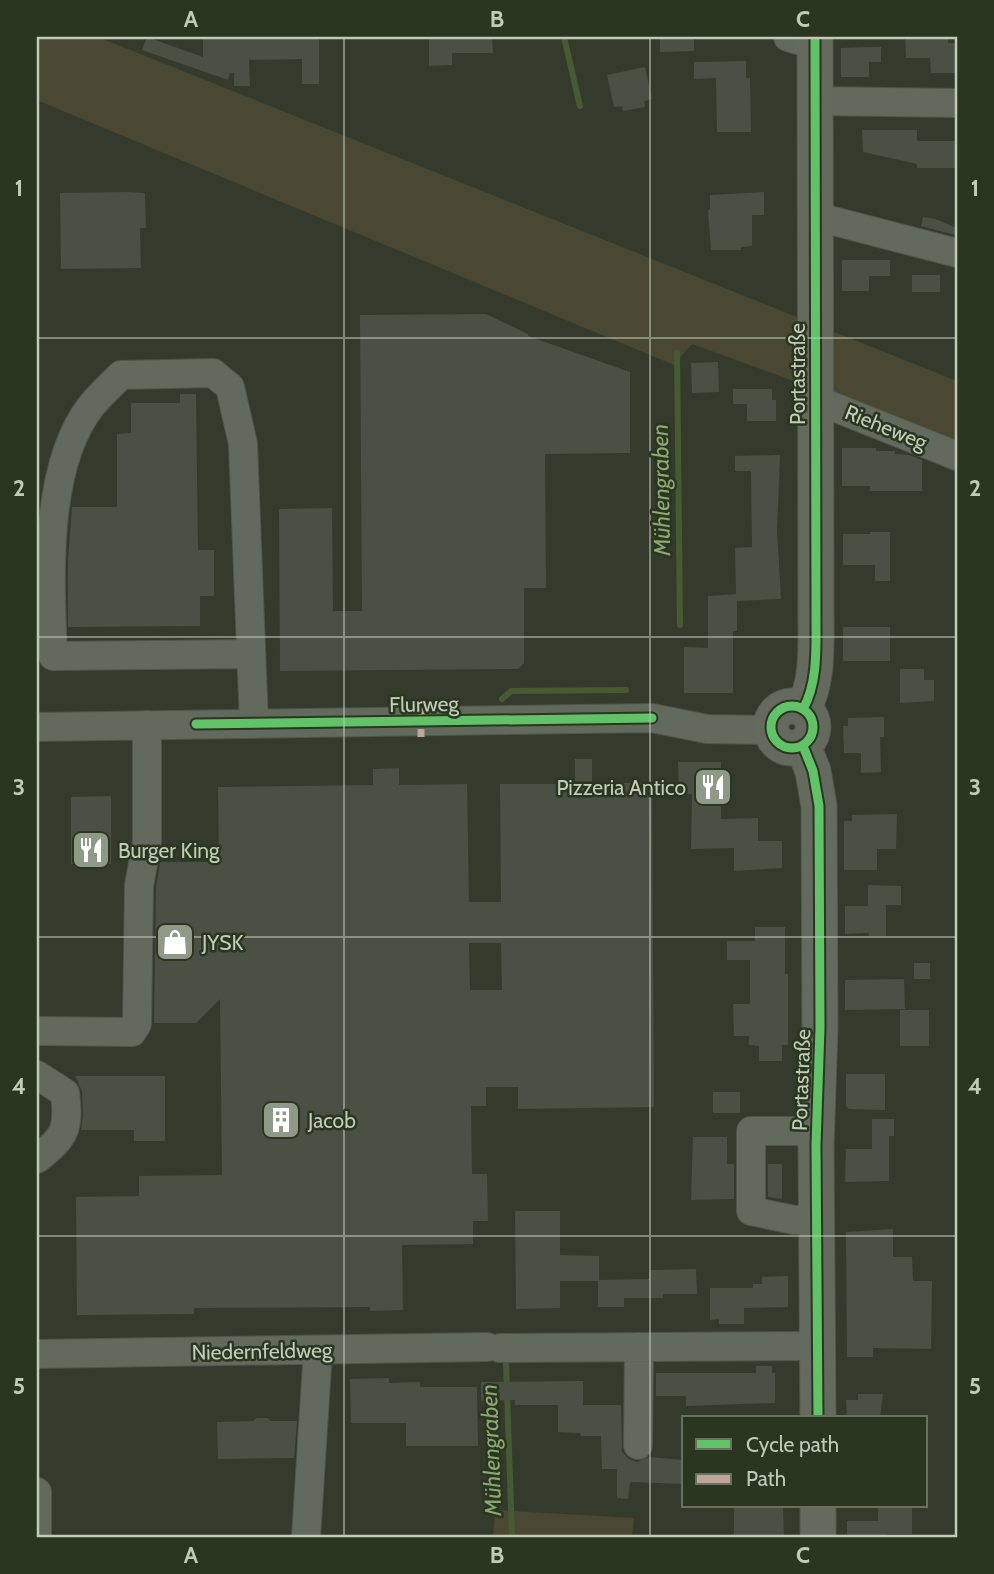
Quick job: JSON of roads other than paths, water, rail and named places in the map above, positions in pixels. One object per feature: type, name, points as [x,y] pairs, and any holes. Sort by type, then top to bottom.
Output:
[{"type":"main road","name":"Portastraße","points":[[803,709],[809,699],[813,681],[816,646],[815,101],[806,39]]},
{"type":"main road","points":[[795,706],[803,709],[811,717],[812,736],[803,746],[789,749],[782,747],[772,737],[773,717],[782,708],[795,706]]},
{"type":"main road","name":"Portastraße","points":[[803,746],[813,771],[819,806],[821,1028],[817,1131],[818,1416]]},
{"type":"main road","points":[[818,1508],[818,1537]]},
{"type":"street","points":[[815,101],[957,103]]},
{"type":"street","points":[[814,216],[957,253]]},
{"type":"street","points":[[251,654],[53,656],[52,527],[61,476],[74,436],[90,407],[121,374],[213,373],[230,387],[243,444],[254,724]]},
{"type":"street","name":"Rieheweg","points":[[814,399],[957,456]]},
{"type":"street","name":"Flurweg","points":[[37,727],[652,718],[707,729],[771,730]]},
{"type":"street","points":[[37,1031],[132,1032],[137,1024],[139,886],[147,842],[148,725]]},
{"type":"street","points":[[37,1075],[65,1093],[68,1120],[58,1143],[37,1159]]},
{"type":"street","points":[[817,1131],[751,1131],[751,1211],[794,1220],[817,1219]]},
{"type":"street","name":"Niedernfeldweg","points":[[37,1354],[818,1346]]},
{"type":"street","points":[[638,1446],[639,1347]]},
{"type":"street","points":[[306,1537],[318,1350]]},
{"type":"street","points":[[37,1492],[37,1537]]},
{"type":"waterway","name":"Mühlengraben","points":[[564,37],[580,106]]},
{"type":"waterway","name":"Mühlengraben","points":[[677,353],[680,625]]},
{"type":"waterway","name":"Mühlengraben","points":[[502,699],[511,691],[626,690]]},
{"type":"waterway","name":"Mühlengraben","points":[[506,1362],[512,1537]]},
{"type":"place","name":"Pizzeria Antico","points":[[713,787]]},
{"type":"place","name":"Burger King","points":[[91,850]]},
{"type":"place","name":"JYSK","points":[[175,942]]},
{"type":"place","name":"Jacob","points":[[281,1120]]}]
